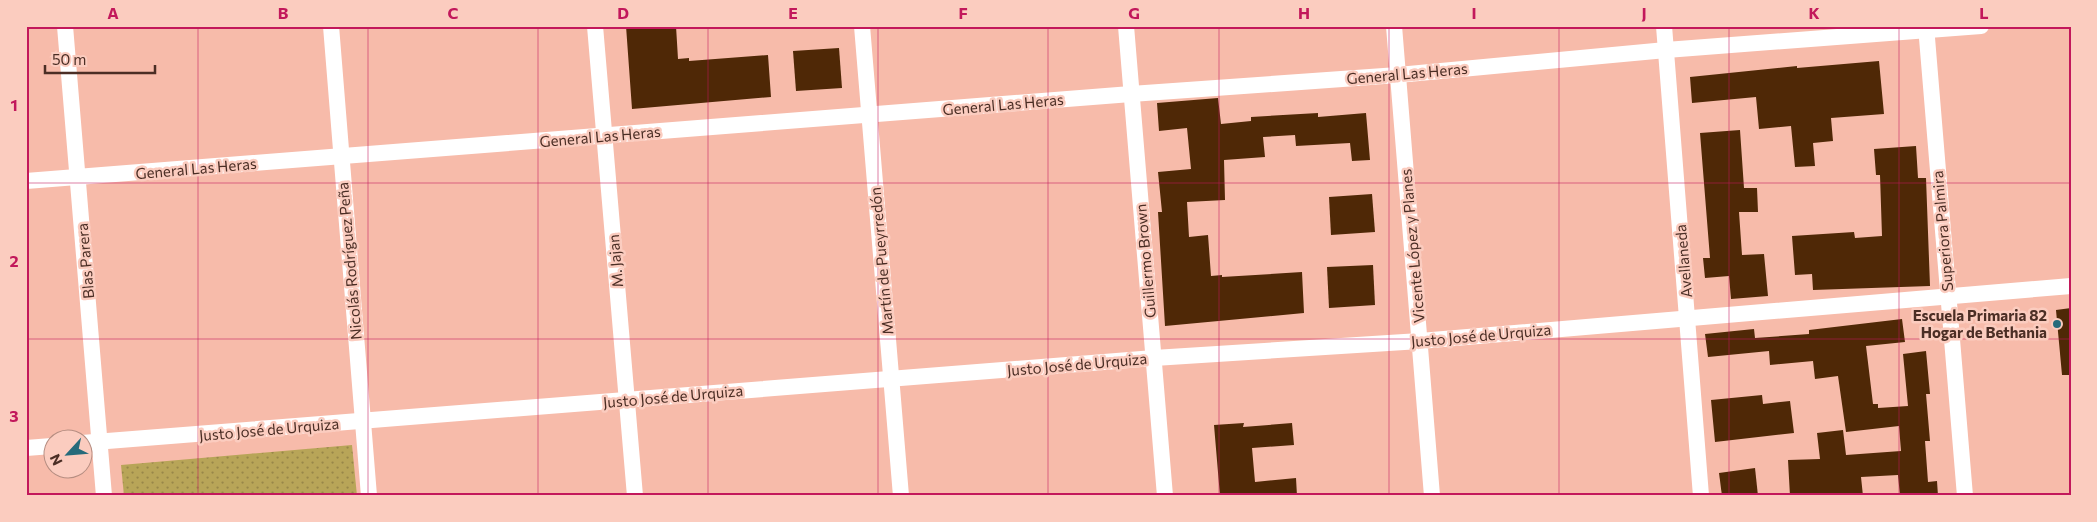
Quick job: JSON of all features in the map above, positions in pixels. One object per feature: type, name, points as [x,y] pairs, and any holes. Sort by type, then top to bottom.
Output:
[{"type":"street","name":"Blas Parera","points":[[65,26],[104,496]]},
{"type":"street","name":"Nicolás Rodríguez Peña","points":[[331,26],[340,156],[369,496]]},
{"type":"street","name":"M. Jajan","points":[[595,26],[635,496]]},
{"type":"street","name":"Martín de Pueyrredón","points":[[862,26],[901,496]]},
{"type":"street","name":"Guillermo Brown","points":[[1126,26],[1165,496]]},
{"type":"street","name":"Vicente López y Planes","points":[[1394,26],[1432,496]]},
{"type":"street","name":"Avellaneda","points":[[1664,26],[1701,496]]},
{"type":"street","name":"General Las Heras","points":[[26,181],[1132,94],[1398,75],[1926,28],[1981,26]]},
{"type":"street","name":"Superiora Palmira","points":[[1926,28],[1965,496]]},
{"type":"street","name":"Justo José de Urquiza","points":[[92,442],[1154,358],[1420,341],[2071,286]]},
{"type":"street","points":[[26,448],[42,447]]},
{"type":"shaded area","points":[[352,445],[357,496],[124,496],[121,465]]},
{"type":"building","points":[[626,26],[676,26],[678,59],[689,58],[689,61],[768,55],[771,97],[632,109]]},
{"type":"building","points":[[839,48],[842,88],[796,91],[793,51]]},
{"type":"building","points":[[1879,61],[1884,114],[1831,118],[1833,141],[1813,143],[1815,166],[1795,167],[1791,126],[1759,129],[1756,97],[1692,103],[1690,77],[1797,66],[1797,68]]},
{"type":"building","points":[[1218,98],[1221,124],[1251,121],[1251,117],[1318,113],[1318,117],[1366,113],[1370,160],[1352,161],[1350,143],[1296,146],[1295,135],[1263,137],[1265,157],[1224,160],[1225,200],[1187,202],[1189,237],[1208,235],[1211,276],[1302,272],[1304,313],[1165,326],[1158,212],[1162,212],[1158,172],[1191,169],[1187,128],[1159,131],[1157,103]]},
{"type":"building","points":[[1740,130],[1744,188],[1757,188],[1758,212],[1739,212],[1742,255],[1764,254],[1768,296],[1731,299],[1729,276],[1705,278],[1703,258],[1710,258],[1700,133]]},
{"type":"building","points":[[1916,146],[1918,178],[1926,178],[1930,286],[1813,290],[1812,274],[1795,275],[1792,236],[1854,232],[1855,238],[1882,236],[1880,175],[1876,175],[1874,149]]},
{"type":"building","points":[[1372,194],[1375,232],[1331,235],[1329,197]]},
{"type":"building","points":[[1373,265],[1375,305],[1329,308],[1327,267]]},
{"type":"building","points":[[2071,308],[2071,375],[2062,375],[2056,310]]},
{"type":"building","points":[[1902,319],[1905,342],[1866,346],[1873,404],[1878,404],[1878,408],[1908,406],[1903,354],[1926,351],[1930,394],[1926,394],[1930,441],[1925,441],[1928,482],[1937,481],[1938,496],[1900,496],[1898,475],[1861,477],[1863,496],[1790,496],[1788,460],[1820,459],[1817,433],[1843,430],[1846,455],[1901,451],[1899,426],[1846,432],[1838,376],[1815,379],[1813,361],[1770,365],[1769,351],[1708,357],[1705,334],[1754,329],[1755,338],[1809,334],[1809,330]]},
{"type":"building","points":[[1762,395],[1763,404],[1790,401],[1794,433],[1715,442],[1711,400]]},
{"type":"building","points":[[1244,423],[1243,427],[1292,423],[1294,445],[1252,448],[1255,482],[1296,478],[1297,496],[1220,496],[1214,425]]},
{"type":"building","points":[[1755,468],[1758,496],[1722,496],[1719,473]]},
{"type":"place","name":"Escuela Primaria 82 Hogar de Bethania","points":[[2057,324]]}]
